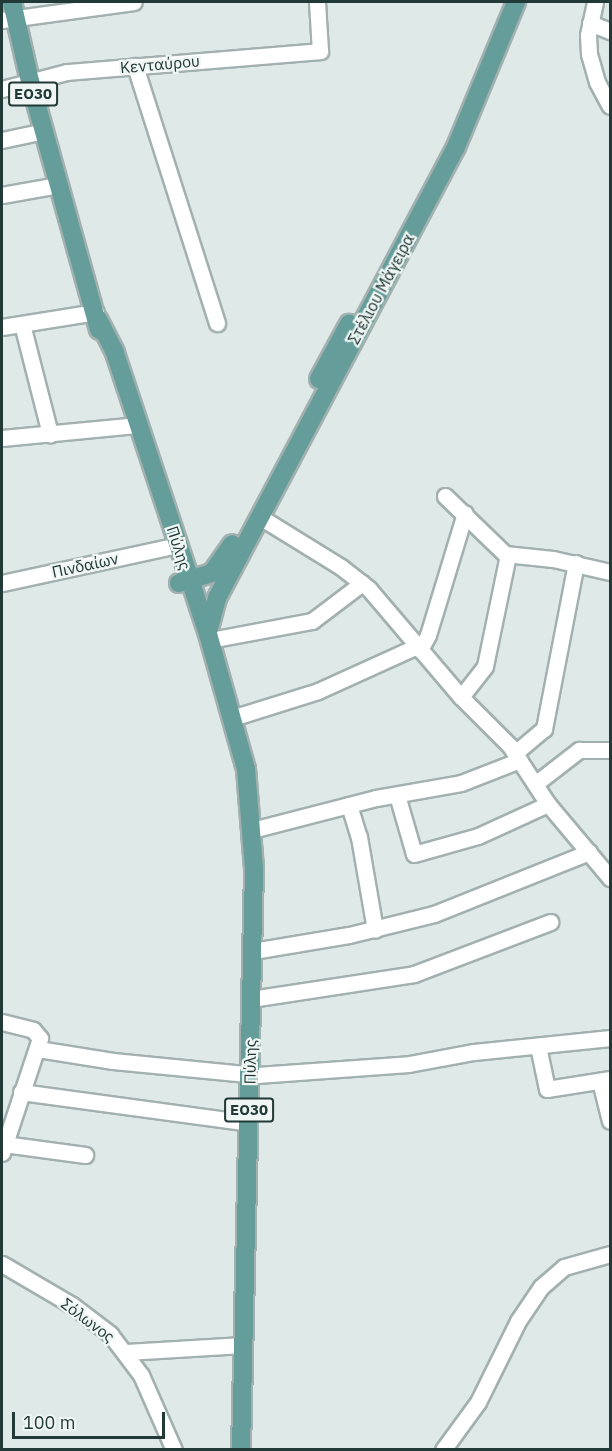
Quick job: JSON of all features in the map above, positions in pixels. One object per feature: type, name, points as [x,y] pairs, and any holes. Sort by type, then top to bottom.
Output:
[{"type":"main road","name":"Στέλιου Μάγειρα","points":[[186,587],[216,570],[230,548],[439,158],[503,2]]},
{"type":"main road","name":"Στέλιου Μάγειρα","points":[[209,637],[212,609],[456,147],[516,2]]},
{"type":"main road","name":"Πύλης","points":[[9,13],[97,315],[109,337],[133,426],[186,587],[234,763],[245,782]]},
{"type":"main road","points":[[174,549],[190,563],[202,567],[215,562],[230,548]]},
{"type":"main road","points":[[186,587],[215,585],[233,570]]},
{"type":"main road","name":"Πύλης","points":[[186,587],[209,637],[244,759],[252,830],[253,951],[241,1449]]},
{"type":"street","points":[[9,13],[134,2]]},
{"type":"street","name":"Κενταύρου","points":[[2,89],[67,72],[321,51],[317,2]]},
{"type":"street","points":[[595,2],[590,23],[589,54],[597,82],[610,106]]},
{"type":"street","points":[[590,23],[610,31]]},
{"type":"street","points":[[135,66],[217,323]]},
{"type":"street","points":[[2,140],[44,131]]},
{"type":"street","points":[[2,195],[58,185]]},
{"type":"street","points":[[2,327],[97,315]]},
{"type":"street","points":[[22,324],[50,434]]},
{"type":"street","points":[[2,438],[133,426]]},
{"type":"street","points":[[445,496],[508,555],[576,563],[610,572]]},
{"type":"street","points":[[232,718],[329,686],[418,648],[428,635],[465,513]]},
{"type":"street","points":[[260,517],[362,583],[461,697],[517,757],[548,804],[610,878]]},
{"type":"street","name":"Πινδαίων","points":[[2,583],[174,549]]},
{"type":"street","points":[[461,697],[485,666],[508,555]]},
{"type":"street","points":[[252,830],[349,805],[461,783],[517,757],[544,729],[576,563]]},
{"type":"street","points":[[209,637],[312,621],[362,583]]},
{"type":"street","points":[[535,784],[579,750],[610,750]]},
{"type":"street","points":[[397,795],[414,854],[478,836],[548,804]]},
{"type":"street","points":[[349,805],[359,837],[375,930]]},
{"type":"street","points":[[253,951],[375,930],[455,907],[589,852]]},
{"type":"street","points":[[251,999],[414,974],[550,922]]},
{"type":"street","points":[[2,1022],[37,1033],[40,1038],[3,1148],[85,1155]]},
{"type":"street","points":[[38,1049],[113,1061],[249,1075],[409,1064],[474,1052],[610,1038]]},
{"type":"street","points":[[538,1046],[547,1089],[605,1080],[610,1121]]},
{"type":"street","points":[[24,1085],[37,1095],[249,1123]]},
{"type":"street","points":[[443,1449],[478,1402],[518,1321],[541,1287],[564,1267],[610,1254]]},
{"type":"street","name":"Σόλωνος","points":[[2,1264],[8,1271],[88,1317],[126,1352],[153,1398],[174,1449]]},
{"type":"street","points":[[126,1352],[243,1345]]}]
